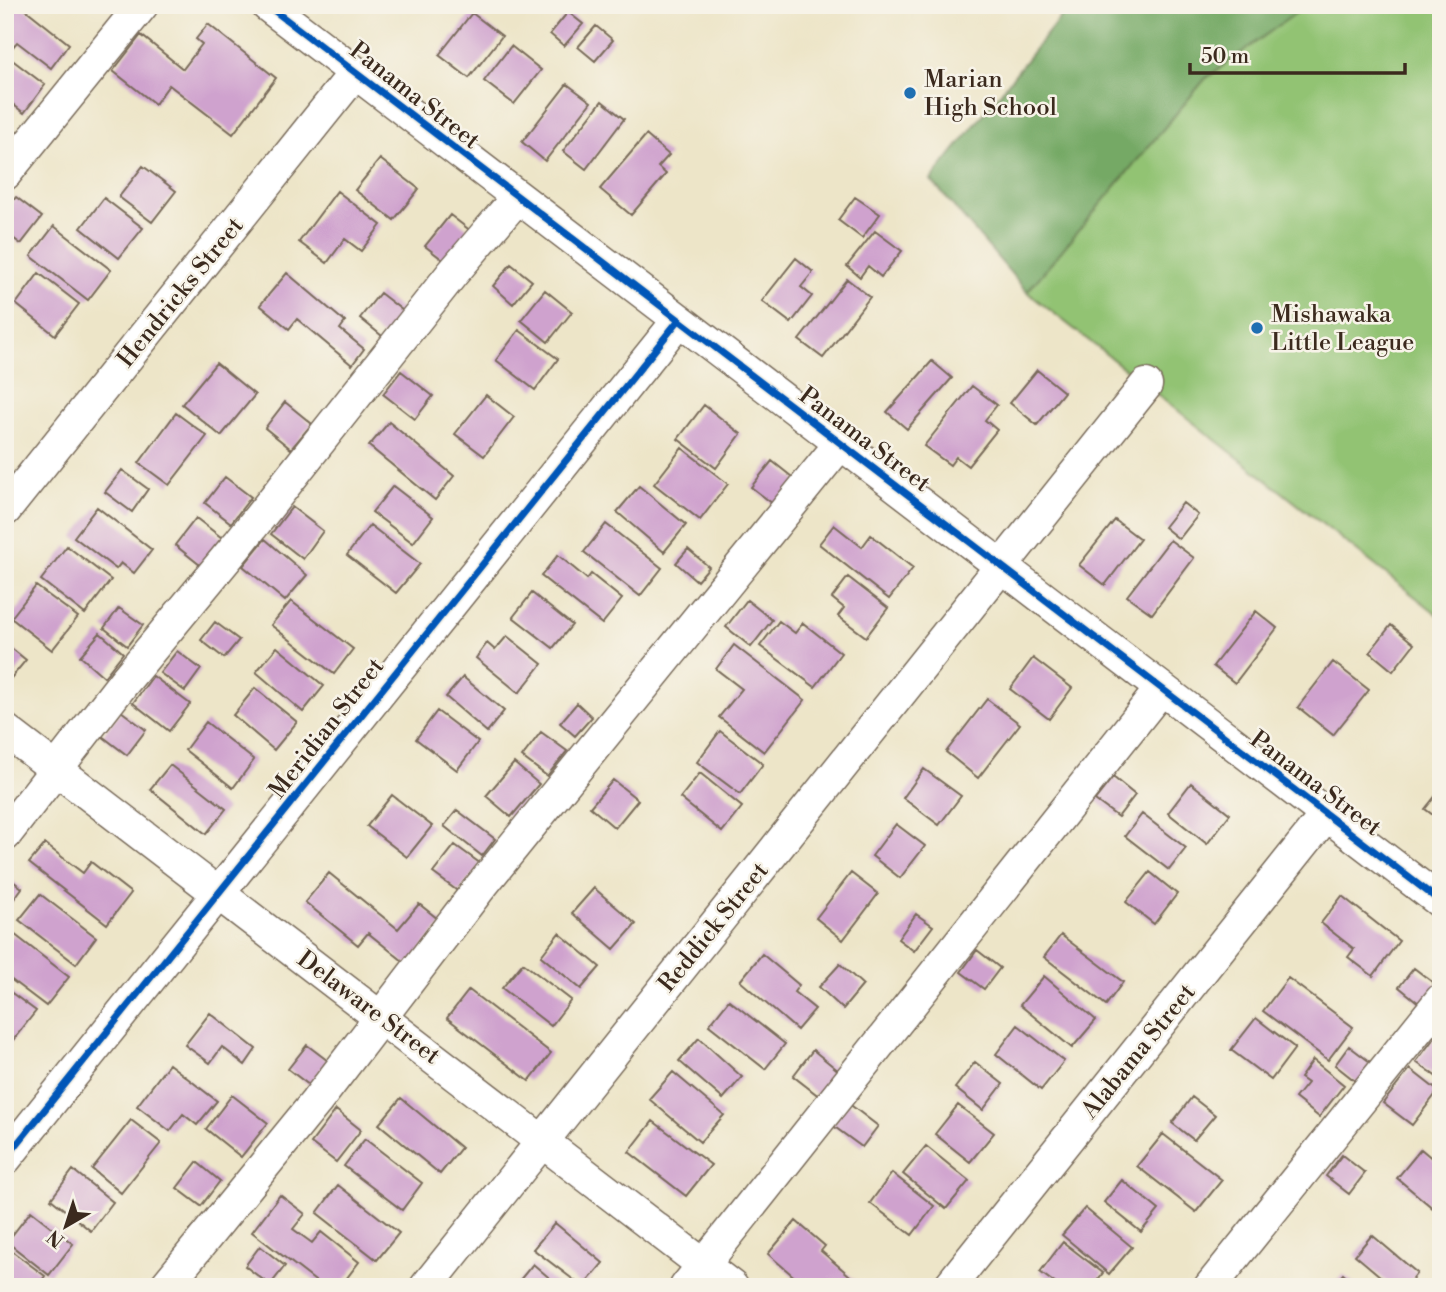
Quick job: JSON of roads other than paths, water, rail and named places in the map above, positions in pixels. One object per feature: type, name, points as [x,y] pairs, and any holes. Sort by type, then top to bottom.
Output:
[{"type":"street","points":[[5,174],[142,5]]},
{"type":"street","name":"Panama Street","points":[[267,5],[677,321],[1441,902]]},
{"type":"street","name":"Hendricks Street","points":[[5,510],[355,73]]},
{"type":"street","points":[[5,835],[123,683],[239,543],[452,274],[517,198]]},
{"type":"street","name":"Meridian Street","points":[[5,1159],[677,321]]},
{"type":"street","name":"Reddick Street","points":[[426,1287],[1146,385]]},
{"type":"street","points":[[165,1287],[316,1102],[478,890],[840,444]]},
{"type":"street","points":[[695,1276],[1161,689]]},
{"type":"street","name":"Delaware Street","points":[[5,730],[543,1141],[695,1276],[732,1287]]},
{"type":"street","name":"Alabama Street","points":[[949,1287],[1326,816]]},
{"type":"street","points":[[1210,1287],[1441,1000]]},
{"type":"place","name":"Marian High School","points":[[910,93]]},
{"type":"place","name":"Mishawaka Little League","points":[[1257,328]]}]
